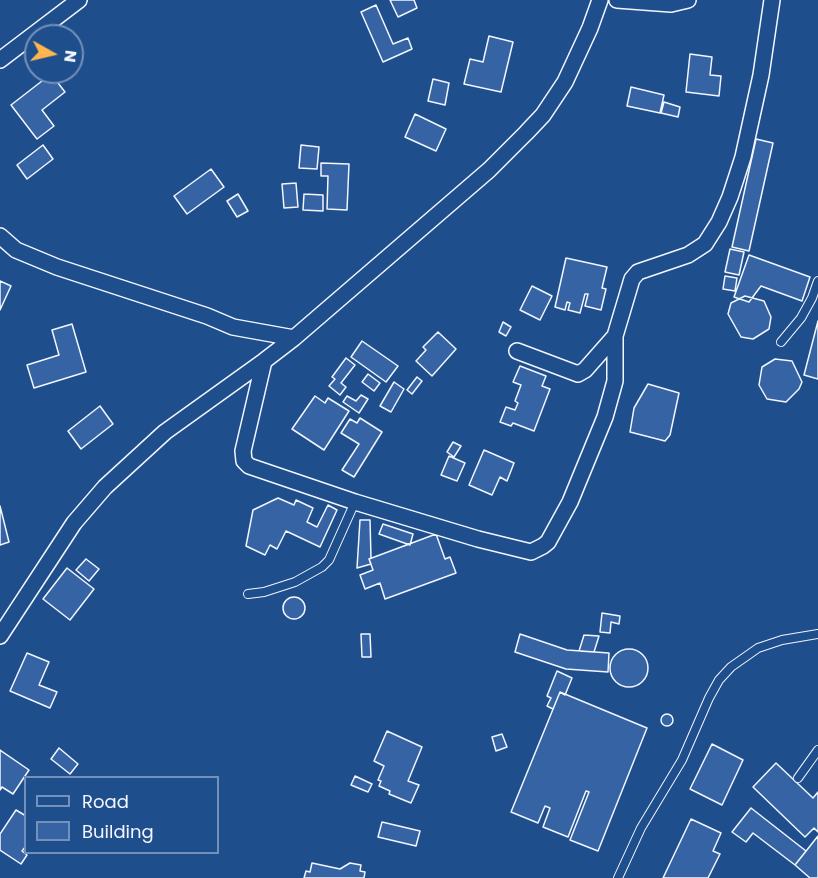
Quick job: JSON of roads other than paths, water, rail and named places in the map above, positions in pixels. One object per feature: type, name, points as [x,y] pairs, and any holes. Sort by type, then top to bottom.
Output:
[{"type":"street","points":[[4,54],[79,0]]},
{"type":"street","points":[[0,636],[74,523],[105,487],[165,432],[294,338],[489,170],[543,115],[573,66],[600,0]]},
{"type":"street","points":[[617,0],[671,4],[688,0]]},
{"type":"street","points":[[264,361],[243,451],[244,461],[253,468],[478,539],[531,552],[548,542],[570,502],[605,417],[615,381],[615,336],[635,275],[688,255],[705,244],[719,222],[743,157],[761,75],[772,0]]},
{"type":"street","points":[[0,236],[16,250],[57,267],[207,316],[233,327],[294,338]]},
{"type":"street","points":[[517,351],[578,374],[585,370],[615,336]]},
{"type":"lane","points":[[781,342],[801,318],[818,281]]},
{"type":"lane","points":[[248,594],[264,592],[295,582],[322,567],[329,560],[355,502]]},
{"type":"lane","points":[[618,878],[641,828],[682,760],[719,680],[731,667],[758,648],[782,640],[818,634]]},
{"type":"lane","points":[[798,778],[818,750]]}]
